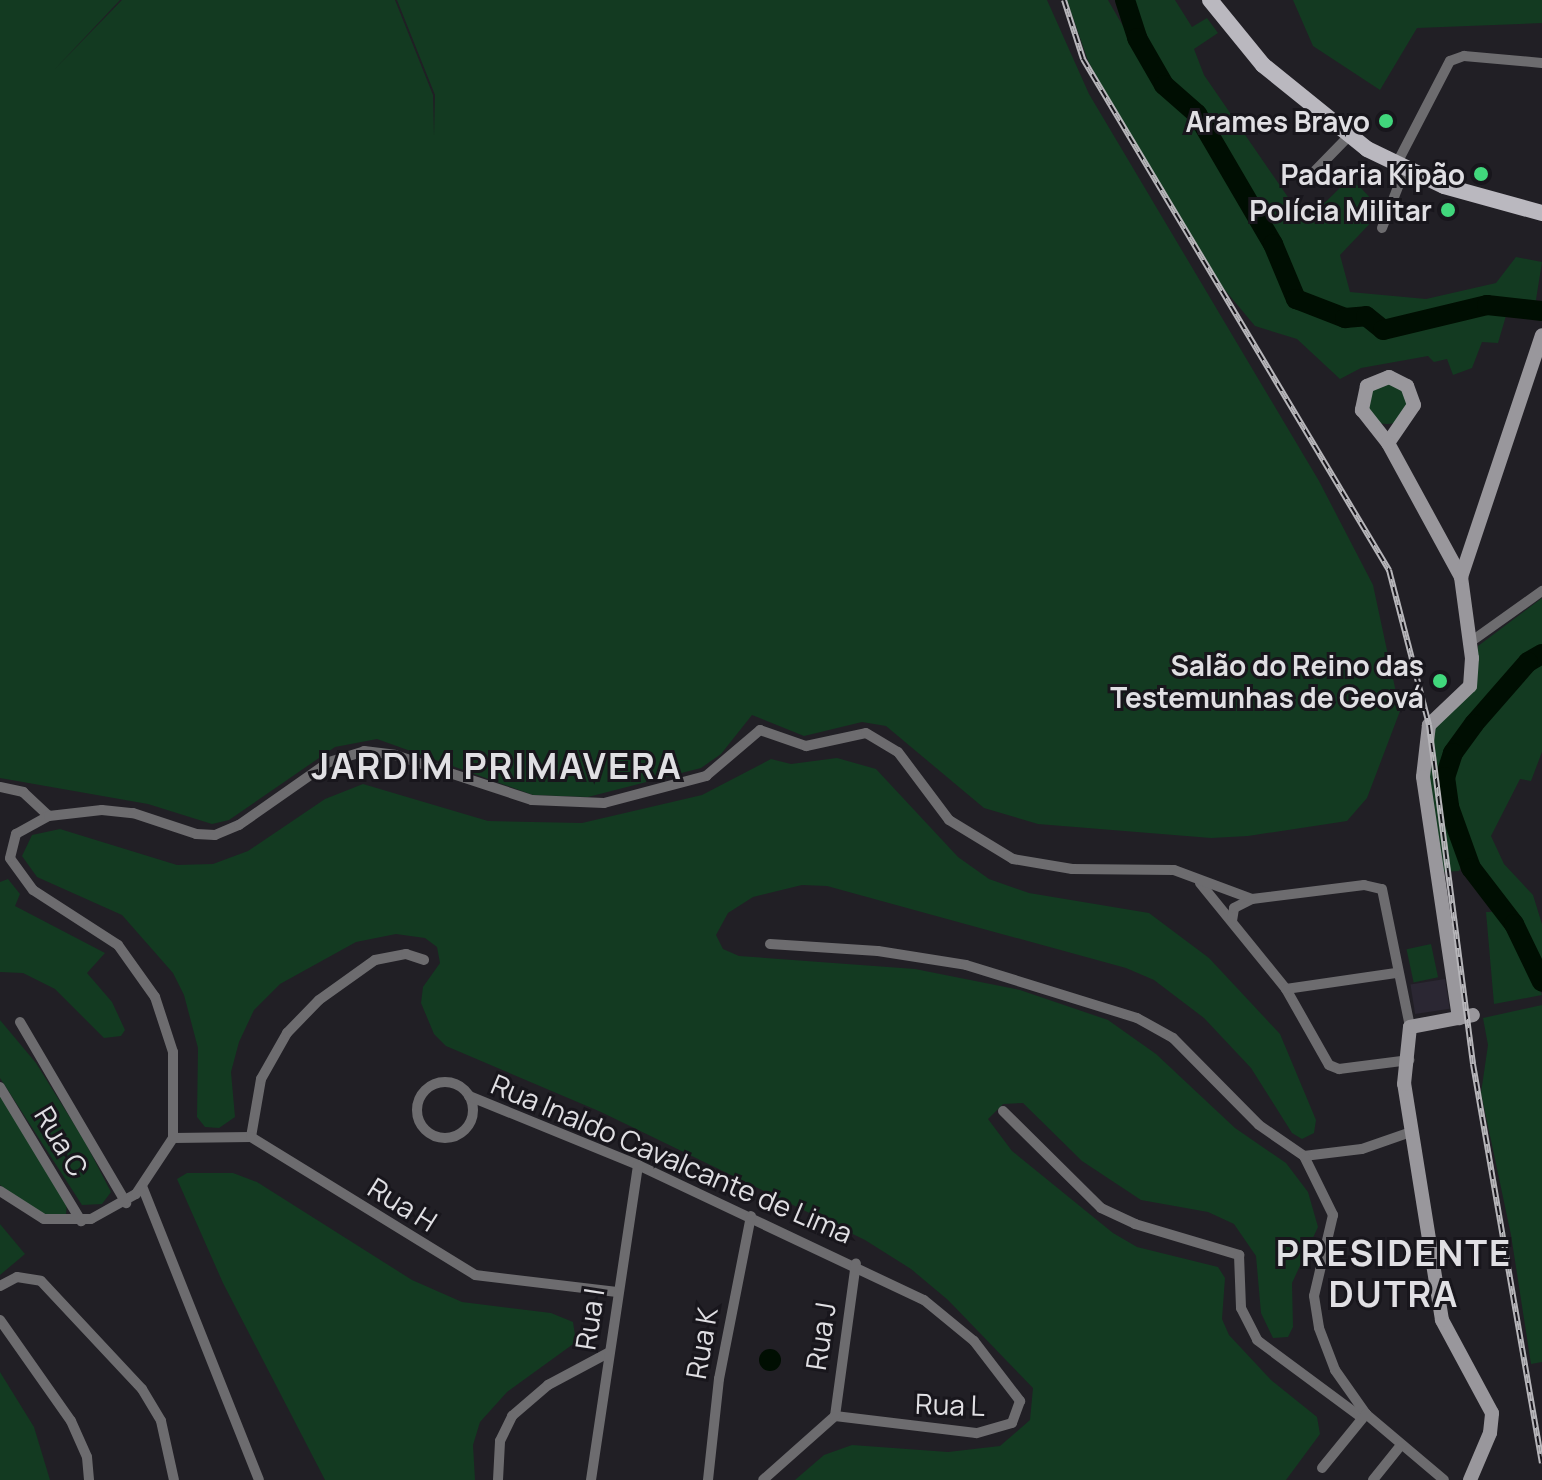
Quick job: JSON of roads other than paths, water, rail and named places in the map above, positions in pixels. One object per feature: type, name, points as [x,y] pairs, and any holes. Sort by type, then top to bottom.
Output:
[{"type":"main road","points":[[1210,0],[1263,65],[1349,136],[1400,167],[1542,213]]},
{"type":"street","points":[[1382,228],[1400,167],[1450,61],[1464,56],[1542,63]]},
{"type":"street","points":[[1307,179],[1349,136]]},
{"type":"street","points":[[1461,577],[1537,373],[1542,335]]},
{"type":"street","points":[[1388,443],[1414,405],[1407,386],[1389,377],[1370,383],[1361,401],[1365,417],[1388,443],[1461,577],[1470,650],[1470,686],[1429,725],[1423,777],[1466,1017],[1410,1027]]},
{"type":"street","points":[[1470,650],[1542,591]]},
{"type":"street","points":[[0,1191],[44,1219],[81,1221],[126,1203],[142,1186],[173,1138],[173,1052],[155,997],[118,945],[33,890],[10,858],[16,834],[49,816],[102,810],[133,813],[196,834],[215,835],[239,825],[329,762],[364,751],[395,755],[532,800],[604,803],[706,776],[760,730],[806,746],[866,733],[889,742],[949,820],[1013,859],[1072,869],[1174,870],[1199,882],[1252,899]]},
{"type":"street","points":[[0,787],[23,792],[49,816]]},
{"type":"street","points":[[1199,882],[1286,989],[1329,1065],[1339,1069],[1409,1060]]},
{"type":"street","points":[[1232,921],[1234,908],[1252,899],[1370,885],[1386,895],[1396,973],[1410,1027],[1409,1060],[1404,1084],[1408,1133],[1442,1320],[1491,1407],[1490,1433],[1470,1480]]},
{"type":"street","points":[[770,944],[878,951],[966,965],[1137,1018],[1173,1038],[1247,1115],[1304,1156],[1333,1215],[1315,1283],[1319,1328],[1335,1370],[1364,1416]]},
{"type":"street","points":[[173,1138],[251,1137],[266,1068],[287,1033],[319,1000],[375,960],[406,954],[424,960]]},
{"type":"street","points":[[1286,989],[1396,973]]},
{"type":"street","points":[[20,1022],[126,1203]]},
{"type":"street","name":"Rua Inaldo Cavalcante de Lima","points":[[469,1096],[472,1117],[456,1136],[435,1136],[420,1123],[419,1100],[431,1085],[450,1082],[469,1096],[638,1165],[856,1263]]},
{"type":"street","name":"Rua C","points":[[0,1087],[81,1221]]},
{"type":"street","points":[[1003,1111],[1101,1208],[1135,1224],[1239,1255],[1241,1308],[1257,1340],[1364,1416],[1444,1480]]},
{"type":"street","points":[[1304,1156],[1362,1149],[1408,1133]]},
{"type":"street","name":"Rua H","points":[[251,1137],[475,1275],[617,1292]]},
{"type":"street","name":"Rua I","points":[[591,1480],[638,1165]]},
{"type":"street","points":[[142,1186],[259,1480]]},
{"type":"street","name":"Rua K","points":[[708,1480],[719,1379],[751,1216]]},
{"type":"street","name":"Rua L","points":[[835,1416],[976,1433],[1009,1425],[1021,1407],[1011,1384],[950,1319],[856,1263]]},
{"type":"street","name":"Rua J","points":[[835,1416],[856,1263]]},
{"type":"street","points":[[0,1286],[17,1277],[41,1281],[142,1389],[161,1421],[174,1480]]},
{"type":"street","points":[[0,1320],[71,1421],[87,1457],[89,1480]]},
{"type":"street","points":[[498,1480],[500,1441],[519,1408],[559,1378],[608,1353]]},
{"type":"street","points":[[763,1480],[835,1416]]},
{"type":"street","points":[[1322,1468],[1364,1416]]},
{"type":"street","points":[[1373,1480],[1401,1445]]},
{"type":"waterway","points":[[1125,0],[1137,38],[1164,85],[1197,114],[1273,244],[1296,299],[1345,318],[1366,316],[1383,330],[1487,305],[1542,311]]},
{"type":"waterway","points":[[1542,654],[1528,662],[1474,724],[1453,753],[1445,777],[1449,807],[1471,868],[1514,924],[1542,982]]},
{"type":"railway","points":[[1064,0],[1083,59],[1389,570],[1429,725],[1473,1064],[1542,1463]]},
{"type":"place","name":"Arames Bravo","points":[[1386,121]]},
{"type":"place","name":"Padaria Kipão","points":[[1481,174]]},
{"type":"place","name":"Polícia Militar","points":[[1448,210]]},
{"type":"place","name":"Salão do Reino das Testemunhas de Geová","points":[[1440,681]]},
{"type":"district","name":"JARDIM PRIMAVERA","points":[[497,766]]},
{"type":"district","name":"PRESIDENTE DUTRA","points":[[1394,1272]]}]
